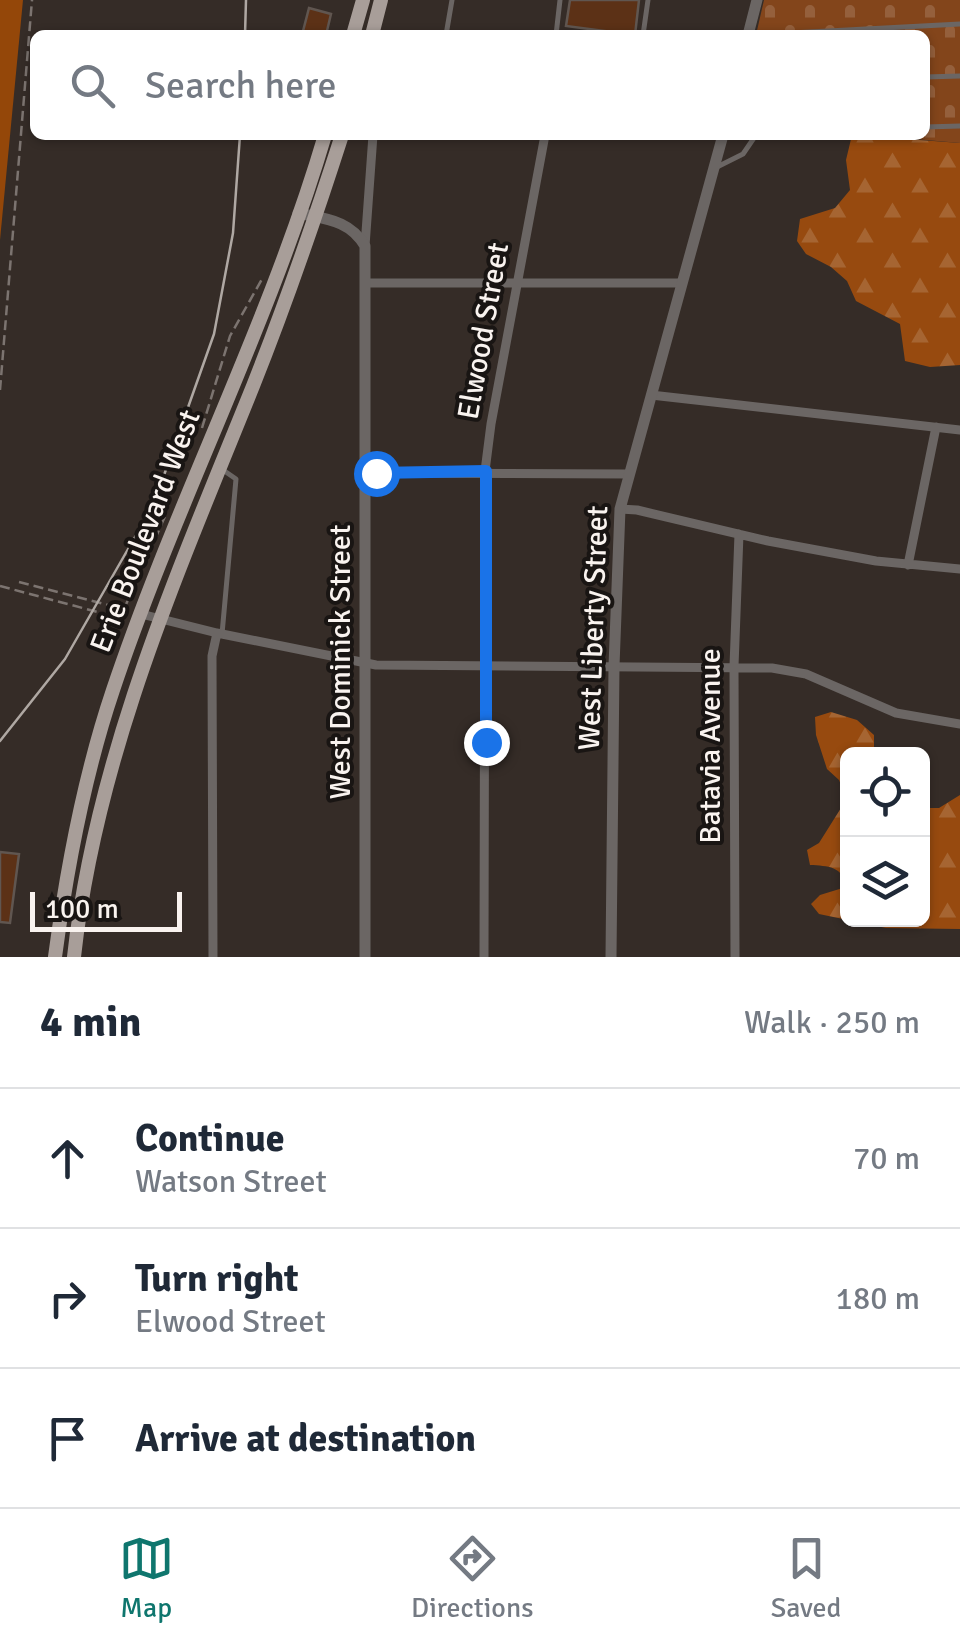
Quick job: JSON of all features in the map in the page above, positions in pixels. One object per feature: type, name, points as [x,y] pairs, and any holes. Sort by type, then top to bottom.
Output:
[{"type":"main road","points":[[355,30],[363,0]]},
{"type":"main road","points":[[373,30],[381,0]]},
{"type":"main road","name":"Erie Boulevard West","points":[[55,957],[87,781],[112,692],[275,281],[322,140]]},
{"type":"main road","name":"Erie Boulevard West","points":[[74,957],[97,820],[122,724],[316,217],[340,140]]},
{"type":"street","points":[[751,30],[757,0]]},
{"type":"street","name":"West Dominick Street","points":[[366,957],[365,246],[373,140]]},
{"type":"street","name":"Elwood Street","points":[[484,957],[486,471],[490,424],[544,140]]},
{"type":"street","name":"West Liberty Street","points":[[610,957],[620,510],[722,140]]},
{"type":"street","points":[[298,214],[350,228],[365,246]]},
{"type":"street","points":[[366,283],[682,283]]},
{"type":"street","points":[[650,395],[960,430]]},
{"type":"street","points":[[908,564],[936,427]]},
{"type":"street","points":[[364,473],[628,474]]},
{"type":"street","points":[[620,510],[638,510],[876,562],[960,569]]},
{"type":"street","name":"Batavia Avenue","points":[[735,957],[734,666],[739,534]]},
{"type":"street","points":[[140,614],[364,663],[734,666],[806,674],[878,707],[960,724]]},
{"type":"street","points":[[213,957],[212,673],[219,634]]},
{"type":"lane","points":[[447,30],[452,0]]},
{"type":"lane","points":[[556,30],[560,0]]},
{"type":"lane","points":[[644,30],[648,0]]},
{"type":"lane","points":[[904,30],[960,24]]},
{"type":"lane","points":[[930,77],[960,76]]},
{"type":"lane","points":[[930,126],[960,126]]},
{"type":"lane","points":[[714,168],[743,154],[753,140]]},
{"type":"lane","points":[[219,634],[236,479],[220,468]]},
{"type":"path","points":[[0,390],[32,0]]},
{"type":"path","points":[[199,438],[230,336],[268,268]]},
{"type":"path","points":[[0,586],[120,618],[169,507]]},
{"type":"path","points":[[19,582],[124,610]]},
{"type":"green space","points":[[764,0],[960,0],[960,143],[926,140],[930,140],[930,30],[757,30]]},
{"type":"green space","points":[[851,140],[960,143],[960,365],[930,367],[905,361],[900,324],[856,301],[847,281],[806,254],[797,241],[800,219],[835,208],[850,190],[846,160]]},
{"type":"green space","points":[[831,712],[857,720],[874,735],[874,747],[840,747],[840,782],[827,769],[816,735],[815,717]]},
{"type":"green space","points":[[960,795],[960,929],[881,927],[930,927],[930,808],[939,808]]},
{"type":"green space","points":[[840,810],[840,873],[810,865],[807,850],[819,843]]},
{"type":"green space","points":[[840,889],[840,918],[819,914],[811,904],[820,895]]},
{"type":"shaded area","points":[[0,0],[23,0],[0,240]]},
{"type":"building","points":[[570,0],[639,0],[636,30],[566,26]]},
{"type":"building","points":[[309,8],[331,14],[327,30],[303,30]]},
{"type":"building","points":[[0,852],[19,854],[10,923],[0,922]]},
{"type":"railway","points":[[245,30],[246,0]]},
{"type":"railway","points":[[0,741],[65,659],[143,523],[163,478],[214,334],[233,233],[240,140]]},
{"type":"route","points":[[376,473],[486,471],[486,742]]}]
